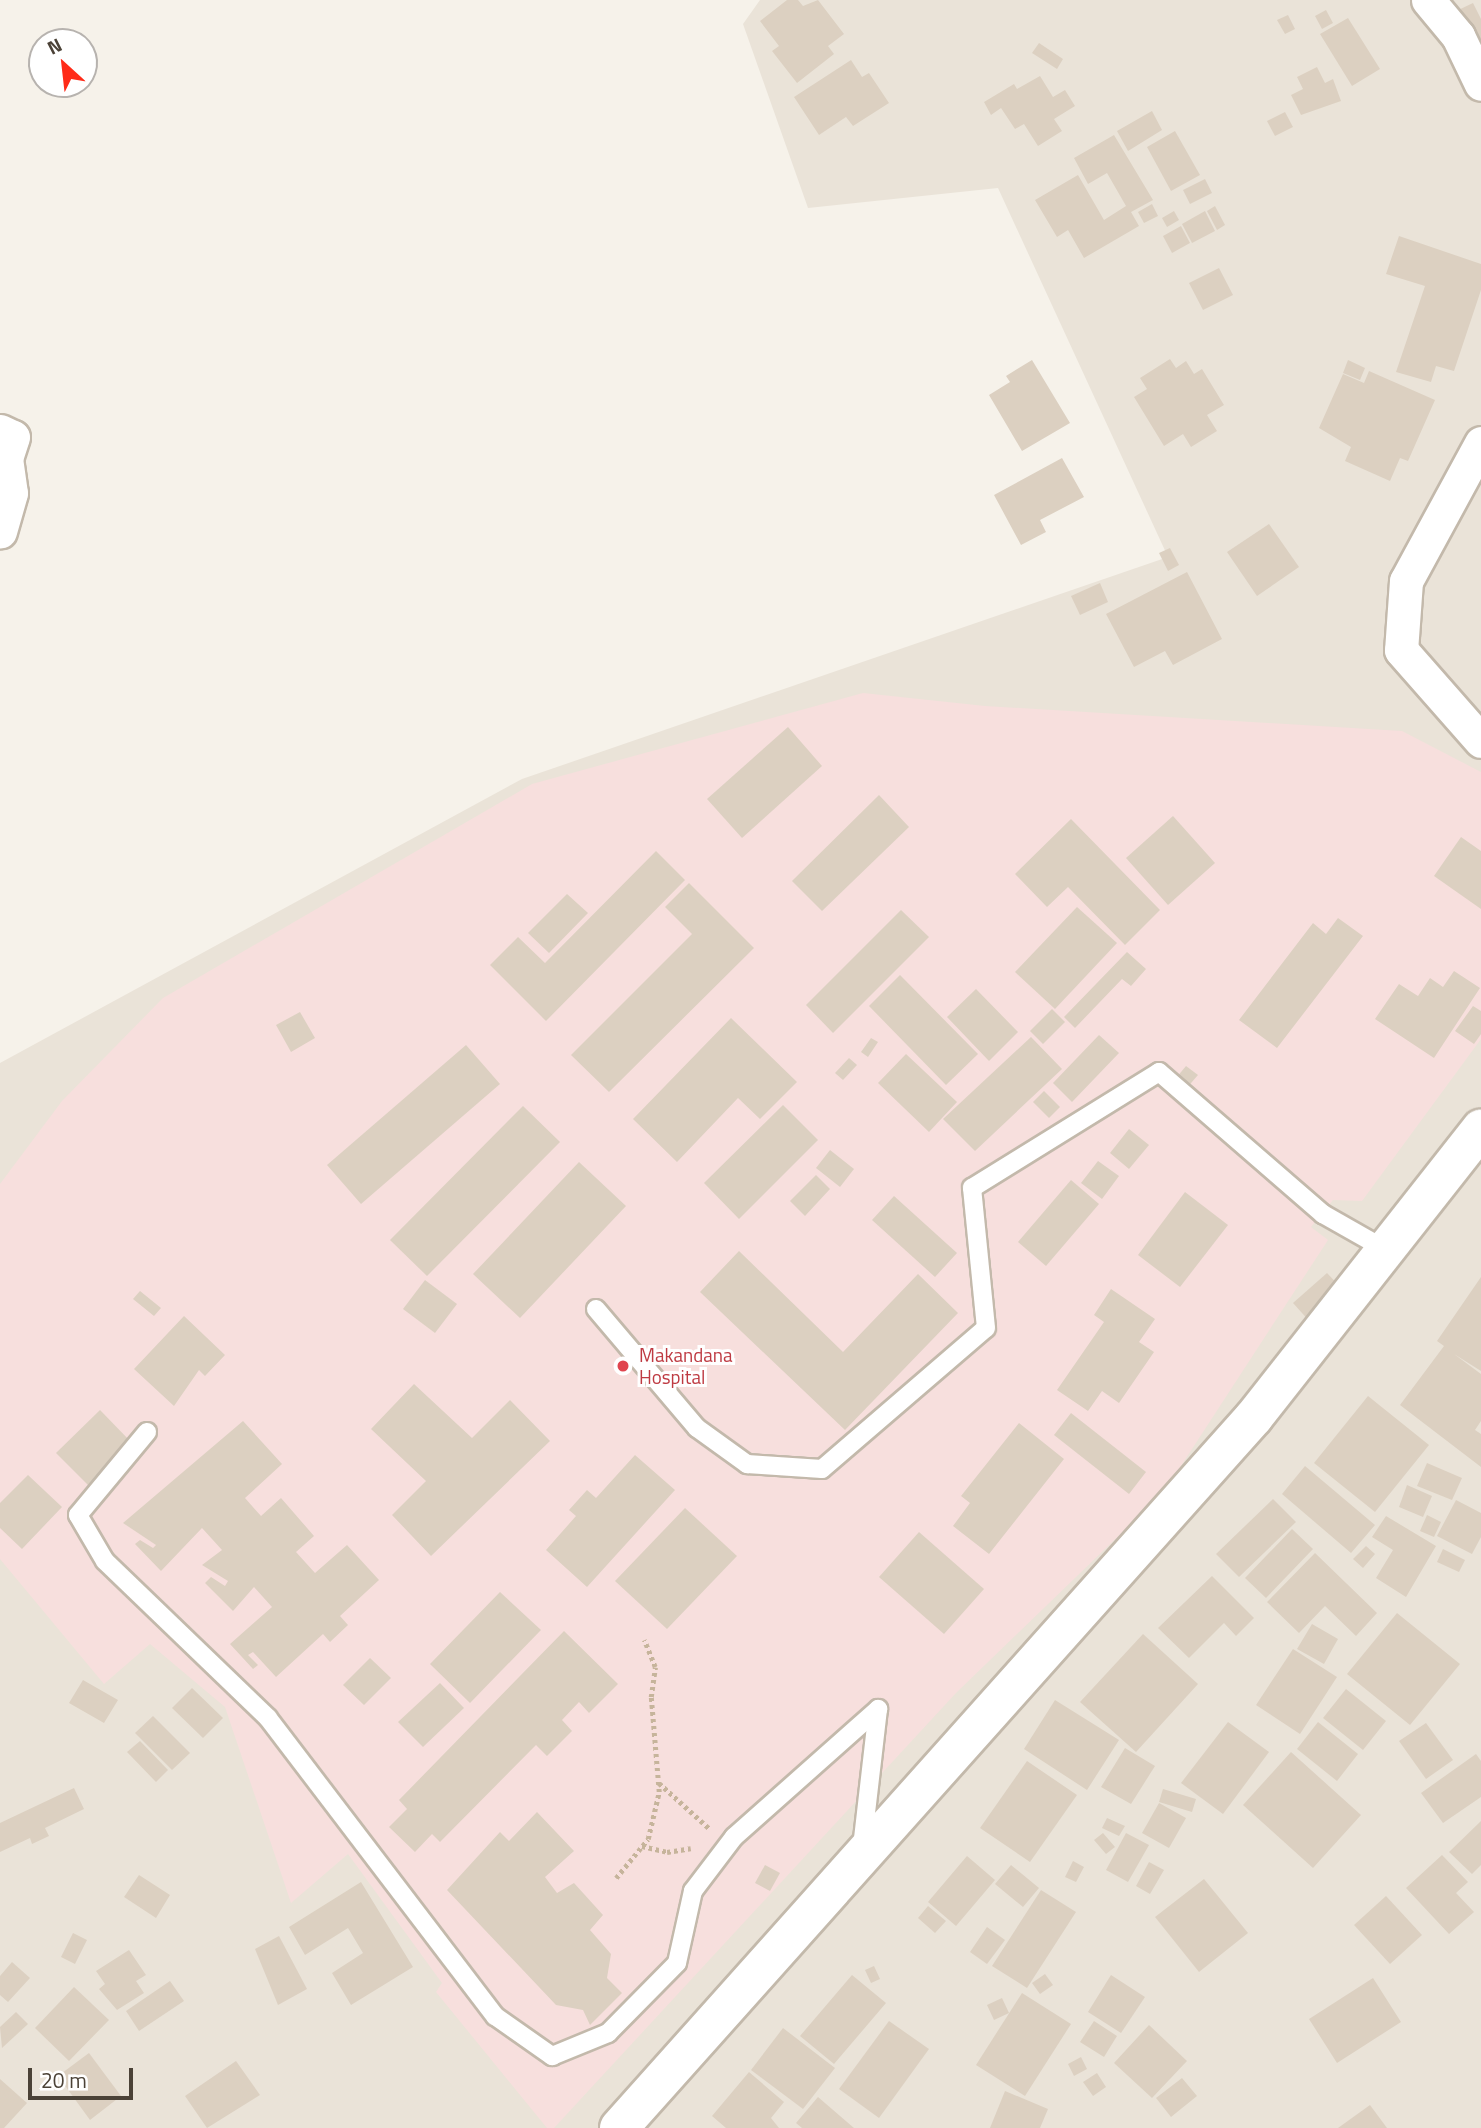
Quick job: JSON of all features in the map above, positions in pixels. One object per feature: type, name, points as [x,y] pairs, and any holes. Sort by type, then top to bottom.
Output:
[{"type":"street","points":[[1428,0],[1458,36],[1481,84]]},
{"type":"street","points":[[0,432],[13,437],[6,458],[11,493],[0,531]]},
{"type":"street","points":[[1481,443],[1406,581],[1401,650],[1481,741]]},
{"type":"street","points":[[619,2128],[1254,1417],[1388,1251],[1481,1129]]},
{"type":"lane","points":[[596,1309],[697,1428],[747,1464],[822,1469],[986,1328],[972,1188],[1159,1072],[1323,1214],[1388,1251]]},
{"type":"lane","points":[[147,1432],[78,1515],[105,1561],[268,1718],[495,2016],[552,2056],[608,2033],[677,1964],[692,1891],[734,1837],[878,1709],[861,1855]]},
{"type":"path","points":[[616,1878],[648,1839],[658,1782],[651,1697],[655,1667],[644,1640]]},
{"type":"path","points":[[658,1782],[714,1833]]},
{"type":"path","points":[[642,1846],[667,1852],[702,1847]]},
{"type":"shaded area","points":[[760,0],[1481,0],[1481,2128],[0,2128],[0,1063],[522,779],[1168,557],[998,188],[808,208],[743,24]]},
{"type":"shaded area","name":"Makandana Hospital","points":[[863,693],[985,706],[1402,731],[1481,772],[1481,1039],[1362,1201],[1333,1200],[1311,1227],[1328,1240],[1164,1492],[956,1693],[554,2128],[547,2128],[436,1992],[442,1983],[348,1854],[291,1903],[225,1707],[150,1644],[104,1684],[0,1559],[0,1184],[62,1101],[163,998],[532,784]]},
{"type":"building","points":[[787,0],[798,0],[803,6],[818,0],[844,34],[828,46],[834,54],[797,83],[772,51],[779,46],[760,21]]},
{"type":"building","points":[[1473,3],[1481,19],[1481,50],[1452,13]]},
{"type":"building","points":[[1326,10],[1333,23],[1322,29],[1315,16]]},
{"type":"building","points":[[1288,15],[1295,29],[1285,34],[1277,20]]},
{"type":"building","points":[[1348,18],[1380,69],[1352,86],[1320,34]]},
{"type":"building","points":[[1039,43],[1063,59],[1057,69],[1032,53]]},
{"type":"building","points":[[851,60],[862,77],[869,73],[889,103],[853,126],[846,117],[819,135],[794,97]]},
{"type":"building","points":[[1317,67],[1325,83],[1333,79],[1341,101],[1301,115],[1291,95],[1303,89],[1297,77]]},
{"type":"building","points":[[1040,76],[1053,97],[1065,90],[1075,106],[1054,119],[1062,131],[1038,146],[1024,124],[1015,129],[1001,108],[991,115],[984,102],[1014,84],[1017,89]]},
{"type":"building","points":[[1152,111],[1162,130],[1128,151],[1117,131]]},
{"type":"building","points":[[1285,112],[1293,127],[1275,136],[1267,121]]},
{"type":"building","points":[[1175,131],[1200,175],[1171,191],[1147,147]]},
{"type":"building","points":[[1114,135],[1153,200],[1131,212],[1139,226],[1084,258],[1068,230],[1057,237],[1035,200],[1078,175],[1104,220],[1126,206],[1107,173],[1088,184],[1074,158]]},
{"type":"building","points":[[1205,179],[1212,193],[1190,204],[1183,190]]},
{"type":"building","points":[[1152,204],[1158,216],[1144,223],[1138,212]]},
{"type":"building","points":[[1215,206],[1225,225],[1217,230],[1207,211]]},
{"type":"building","points":[[1174,211],[1179,220],[1167,227],[1162,218]]},
{"type":"building","points":[[1205,211],[1215,231],[1192,243],[1182,224]]},
{"type":"building","points":[[1181,226],[1190,243],[1172,253],[1163,236]]},
{"type":"building","points":[[1399,236],[1481,264],[1481,290],[1454,371],[1436,366],[1431,382],[1396,372],[1425,286],[1386,274]]},
{"type":"building","points":[[1219,268],[1233,295],[1203,310],[1189,283]]},
{"type":"building","points":[[1170,359],[1176,368],[1186,361],[1194,374],[1202,369],[1224,405],[1207,415],[1217,431],[1191,447],[1183,434],[1164,446],[1134,397],[1147,389],[1140,378]]},
{"type":"building","points":[[1032,360],[1070,423],[1022,451],[989,395],[1010,382],[1006,376]]},
{"type":"building","points":[[1348,360],[1365,368],[1360,380],[1343,373]]},
{"type":"building","points":[[1369,371],[1435,400],[1408,461],[1400,458],[1390,481],[1345,461],[1351,447],[1319,428],[1343,374],[1364,383]]},
{"type":"building","points":[[1062,458],[1084,497],[1040,520],[1046,532],[1021,545],[994,495]]},
{"type":"building","points":[[1269,524],[1299,567],[1257,596],[1227,552]]},
{"type":"building","points":[[1170,548],[1179,565],[1168,571],[1159,553]]},
{"type":"building","points":[[1187,572],[1222,639],[1173,665],[1165,651],[1134,667],[1106,614]]},
{"type":"building","points":[[1100,583],[1108,602],[1080,615],[1071,596]]},
{"type":"building","points":[[788,727],[822,766],[742,838],[707,799]]},
{"type":"building","points":[[879,795],[909,827],[822,911],[792,881]]},
{"type":"building","points":[[1173,816],[1215,863],[1168,905],[1126,858]]},
{"type":"building","points":[[1071,819],[1160,910],[1125,945],[1068,887],[1047,907],[1015,874]]},
{"type":"building","points":[[1461,837],[1481,851],[1481,909],[1434,876]]},
{"type":"building","points":[[656,851],[685,880],[546,1021],[490,965],[518,937],[545,963]]},
{"type":"building","points":[[689,883],[754,948],[609,1092],[571,1055],[692,934],[665,907]]},
{"type":"building","points":[[567,894],[588,913],[549,953],[528,933]]},
{"type":"building","points":[[1077,907],[1117,943],[1055,1009],[1015,972]]},
{"type":"building","points":[[901,910],[929,937],[833,1033],[806,1005]]},
{"type":"building","points":[[1338,918],[1363,936],[1277,1048],[1239,1020],[1313,923],[1326,934]]},
{"type":"building","points":[[1127,952],[1146,969],[1131,986],[1122,979],[1075,1028],[1064,1017]]},
{"type":"building","points":[[1454,971],[1480,988],[1434,1058],[1375,1019],[1399,984],[1418,996],[1430,978],[1443,987]]},
{"type":"building","points":[[900,975],[978,1054],[946,1085],[869,1006]]},
{"type":"building","points":[[976,989],[1018,1032],[989,1061],[947,1017]]},
{"type":"building","points":[[1473,1006],[1481,1011],[1481,1034],[1474,1044],[1455,1031]]},
{"type":"building","points":[[1052,1009],[1065,1022],[1043,1044],[1030,1031]]},
{"type":"building","points":[[300,1012],[315,1038],[291,1052],[276,1025]]},
{"type":"building","points":[[731,1018],[797,1082],[760,1119],[738,1098],[677,1162],[633,1119]]},
{"type":"building","points":[[1099,1035],[1119,1053],[1072,1102],[1053,1083]]},
{"type":"building","points":[[1031,1037],[1062,1069],[975,1151],[943,1119]]},
{"type":"building","points":[[871,1038],[878,1042],[868,1057],[861,1052]]},
{"type":"building","points":[[466,1045],[500,1084],[361,1204],[327,1165]]},
{"type":"building","points":[[906,1054],[957,1102],[929,1132],[878,1083]]},
{"type":"building","points":[[849,1058],[857,1065],[843,1080],[835,1073]]},
{"type":"building","points":[[1186,1066],[1198,1075],[1178,1098],[1167,1089]]},
{"type":"building","points":[[1044,1091],[1060,1107],[1049,1118],[1033,1102]]},
{"type":"building","points":[[783,1105],[818,1140],[739,1219],[704,1183]]},
{"type":"building","points":[[523,1106],[560,1142],[427,1276],[390,1240]]},
{"type":"building","points":[[1129,1129],[1149,1145],[1129,1169],[1110,1153]]},
{"type":"building","points":[[830,1150],[854,1169],[840,1187],[816,1168]]},
{"type":"building","points":[[1098,1161],[1119,1176],[1102,1199],[1081,1183]]},
{"type":"building","points":[[579,1162],[626,1206],[520,1318],[473,1274]]},
{"type":"building","points":[[816,1175],[830,1189],[805,1216],[790,1201]]},
{"type":"building","points":[[1071,1180],[1099,1204],[1046,1266],[1018,1242]]},
{"type":"building","points":[[1185,1192],[1228,1225],[1180,1287],[1138,1255]]},
{"type":"building","points":[[894,1196],[957,1253],[935,1277],[872,1220]]},
{"type":"building","points":[[739,1251],[843,1352],[918,1274],[958,1313],[845,1430],[700,1292]]},
{"type":"building","points":[[1327,1273],[1345,1292],[1311,1323],[1293,1303]]},
{"type":"building","points":[[1481,1277],[1481,1371],[1454,1354],[1481,1374],[1481,1421],[1475,1430],[1481,1434],[1481,1467],[1400,1405],[1444,1346],[1437,1341]]},
{"type":"building","points":[[425,1280],[457,1304],[435,1333],[403,1309]]},
{"type":"building","points":[[1111,1289],[1155,1319],[1139,1342],[1154,1352],[1119,1403],[1102,1391],[1088,1411],[1057,1390],[1104,1322],[1094,1315]]},
{"type":"building","points":[[140,1291],[161,1308],[154,1316],[133,1299]]},
{"type":"building","points":[[184,1316],[225,1355],[205,1376],[199,1370],[174,1406],[134,1369]]},
{"type":"building","points":[[414,1384],[472,1438],[510,1400],[550,1441],[431,1556],[392,1515],[426,1481],[371,1429]]},
{"type":"building","points":[[1368,1396],[1429,1445],[1375,1512],[1314,1463]]},
{"type":"building","points":[[100,1410],[132,1443],[89,1486],[56,1453]]},
{"type":"building","points":[[1071,1413],[1146,1472],[1129,1494],[1054,1435]]},
{"type":"building","points":[[243,1421],[282,1464],[245,1498],[261,1516],[281,1498],[314,1536],[296,1552],[315,1573],[347,1545],[379,1580],[340,1616],[348,1625],[330,1642],[323,1634],[276,1677],[253,1652],[248,1655],[258,1665],[253,1669],[230,1644],[272,1607],[254,1587],[233,1611],[205,1583],[211,1577],[225,1586],[228,1581],[202,1565],[222,1550],[202,1528],[161,1571],[135,1544],[140,1540],[153,1548],[156,1545],[123,1523]]},
{"type":"building","points":[[1019,1423],[1064,1459],[989,1554],[953,1526],[970,1503],[961,1496]]},
{"type":"building","points":[[635,1455],[675,1490],[587,1587],[546,1550],[576,1516],[569,1510],[587,1490],[596,1498]]},
{"type":"building","points":[[1427,1463],[1462,1478],[1452,1500],[1417,1486]]},
{"type":"building","points":[[1305,1466],[1375,1525],[1351,1553],[1282,1494]]},
{"type":"building","points":[[28,1475],[62,1507],[22,1549],[0,1528],[0,1503]]},
{"type":"building","points":[[1407,1485],[1432,1496],[1423,1517],[1399,1507]]},
{"type":"building","points":[[1273,1499],[1296,1522],[1239,1577],[1216,1554]]},
{"type":"building","points":[[1456,1500],[1481,1513],[1481,1537],[1472,1554],[1437,1536]]},
{"type":"building","points":[[685,1508],[737,1556],[667,1629],[615,1581]]},
{"type":"building","points":[[1427,1515],[1441,1522],[1434,1537],[1420,1531]]},
{"type":"building","points":[[1386,1516],[1436,1546],[1406,1597],[1376,1578],[1393,1550],[1372,1537]]},
{"type":"building","points":[[1292,1529],[1313,1549],[1266,1598],[1245,1578]]},
{"type":"building","points":[[919,1532],[984,1589],[944,1634],[879,1577]]},
{"type":"building","points":[[1366,1546],[1375,1554],[1363,1568],[1353,1559]]},
{"type":"building","points":[[1443,1549],[1465,1560],[1459,1572],[1437,1562]]},
{"type":"building","points":[[1315,1553],[1377,1613],[1356,1636],[1325,1606],[1299,1633],[1267,1602]]},
{"type":"building","points":[[1212,1576],[1254,1618],[1236,1636],[1224,1623],[1189,1658],[1158,1628]]},
{"type":"building","points":[[500,1592],[541,1630],[470,1703],[430,1664]]},
{"type":"building","points":[[1397,1613],[1460,1664],[1410,1725],[1347,1674]]},
{"type":"building","points":[[1312,1624],[1338,1639],[1324,1664],[1297,1649]]},
{"type":"building","points":[[564,1631],[618,1684],[589,1713],[579,1702],[562,1720],[572,1731],[547,1756],[536,1745],[440,1842],[432,1834],[415,1852],[389,1827],[407,1809],[399,1800]]},
{"type":"building","points":[[1143,1634],[1198,1684],[1136,1752],[1080,1702]]},
{"type":"building","points":[[1293,1649],[1337,1677],[1300,1734],[1256,1705]]},
{"type":"building","points":[[370,1658],[391,1678],[364,1705],[343,1685]]},
{"type":"building","points":[[83,1680],[118,1700],[104,1723],[69,1703]]},
{"type":"building","points":[[440,1683],[464,1708],[423,1747],[398,1722]]},
{"type":"building","points":[[192,1688],[223,1718],[203,1738],[172,1708]]},
{"type":"building","points":[[1346,1689],[1386,1721],[1363,1750],[1323,1718]]},
{"type":"building","points":[[1055,1700],[1119,1740],[1087,1790],[1024,1749]]},
{"type":"building","points":[[153,1716],[190,1753],[172,1770],[135,1733]]},
{"type":"building","points":[[1228,1722],[1269,1752],[1223,1814],[1181,1783]]},
{"type":"building","points":[[1318,1722],[1358,1754],[1337,1781],[1297,1749]]},
{"type":"building","points":[[1426,1723],[1453,1760],[1426,1779],[1399,1741]]},
{"type":"building","points":[[140,1741],[168,1770],[156,1782],[127,1752]]},
{"type":"building","points":[[1125,1748],[1155,1766],[1131,1804],[1101,1787]]},
{"type":"building","points":[[1291,1752],[1361,1815],[1313,1868],[1243,1805]]},
{"type":"building","points":[[1476,1754],[1481,1761],[1481,1797],[1443,1823],[1421,1793]]},
{"type":"building","points":[[1027,1761],[1077,1795],[1030,1862],[980,1828]]},
{"type":"building","points":[[74,1788],[84,1809],[45,1828],[49,1836],[32,1844],[30,1838],[0,1852],[0,1823]]},
{"type":"building","points":[[1163,1789],[1196,1799],[1192,1812],[1159,1802]]},
{"type":"building","points":[[1159,1803],[1186,1818],[1169,1848],[1142,1833]]},
{"type":"building","points":[[537,1812],[574,1851],[545,1877],[557,1893],[574,1883],[603,1915],[590,1930],[611,1954],[607,1978],[622,1993],[590,2025],[583,2010],[556,2005],[447,1890],[500,1832],[509,1841]]},
{"type":"building","points":[[1107,1818],[1125,1826],[1119,1836],[1102,1828]]},
{"type":"building","points":[[1481,1821],[1481,1865],[1472,1874],[1449,1852]]},
{"type":"building","points":[[1103,1833],[1115,1847],[1106,1854],[1094,1840]]},
{"type":"building","points":[[1126,1833],[1149,1845],[1128,1882],[1106,1870]]},
{"type":"building","points":[[1442,1855],[1468,1882],[1456,1893],[1474,1912],[1449,1934],[1406,1888]]},
{"type":"building","points":[[967,1856],[995,1880],[956,1926],[928,1902]]},
{"type":"building","points":[[1073,1861],[1084,1867],[1076,1882],[1065,1877]]},
{"type":"building","points":[[1149,1862],[1164,1870],[1150,1894],[1136,1886]]},
{"type":"building","points":[[765,1865],[780,1873],[770,1891],[755,1883]]},
{"type":"building","points":[[1011,1865],[1039,1888],[1023,1907],[995,1884]]},
{"type":"building","points":[[139,1875],[170,1895],[156,1918],[124,1897]]},
{"type":"building","points":[[1204,1879],[1248,1933],[1199,1972],[1155,1917]]},
{"type":"building","points":[[361,1882],[413,1967],[351,2005],[332,1973],[363,1953],[348,1928],[305,1955],[289,1927]]},
{"type":"building","points":[[1041,1890],[1076,1912],[1027,1988],[992,1966]]},
{"type":"building","points":[[1386,1896],[1422,1935],[1390,1964],[1354,1925]]},
{"type":"building","points":[[928,1906],[946,1921],[935,1933],[918,1918]]},
{"type":"building","points":[[987,1927],[1005,1940],[987,1964],[970,1952]]},
{"type":"building","points":[[73,1933],[87,1940],[75,1964],[61,1957]]},
{"type":"building","points":[[279,1936],[307,1989],[278,2005],[255,1949]]},
{"type":"building","points":[[129,1950],[146,1975],[136,1981],[144,1993],[117,2010],[99,1989],[105,1984],[96,1971]]},
{"type":"building","points":[[12,1962],[30,1978],[8,2002],[0,1995],[0,1976]]},
{"type":"building","points":[[874,1966],[880,1979],[871,1983],[865,1970]]},
{"type":"building","points":[[1045,1974],[1053,1985],[1040,1994],[1032,1983]]},
{"type":"building","points":[[852,1975],[886,2003],[834,2064],[800,2036]]},
{"type":"building","points":[[1111,1975],[1145,1997],[1121,2033],[1088,2012]]},
{"type":"building","points":[[1373,1978],[1401,2022],[1337,2063],[1309,2019]]},
{"type":"building","points":[[170,1981],[184,2001],[139,2031],[126,2011]]},
{"type":"building","points":[[74,1987],[109,2020],[69,2061],[35,2028]]},
{"type":"building","points":[[1022,1993],[1071,2024],[1025,2096],[976,2065]]},
{"type":"building","points":[[1002,1998],[1009,2013],[994,2020],[987,2005]]},
{"type":"building","points":[[16,2012],[28,2024],[2,2048],[0,2027]]},
{"type":"building","points":[[889,2021],[929,2049],[879,2118],[839,2089]]},
{"type":"building","points":[[1094,2021],[1117,2036],[1104,2057],[1080,2042]]},
{"type":"building","points":[[1149,2025],[1187,2061],[1152,2098],[1114,2063]]},
{"type":"building","points":[[783,2028],[835,2068],[803,2109],[751,2070]]},
{"type":"building","points":[[89,2053],[121,2096],[90,2120],[58,2076]]},
{"type":"building","points":[[1081,2057],[1087,2069],[1074,2076],[1068,2064]]},
{"type":"building","points":[[236,2061],[260,2095],[207,2128],[185,2096]]},
{"type":"building","points":[[749,2072],[784,2102],[771,2118],[779,2128],[726,2128],[712,2116]]},
{"type":"building","points":[[1097,2073],[1106,2087],[1093,2096],[1083,2082]]},
{"type":"building","points":[[1182,2078],[1197,2096],[1171,2117],[1156,2098]]},
{"type":"building","points":[[0,2079],[27,2103],[4,2128],[0,2128]]},
{"type":"building","points":[[1005,2091],[1048,2109],[1040,2128],[990,2128]]},
{"type":"building","points":[[818,2097],[854,2128],[802,2128],[796,2123]]},
{"type":"building","points":[[1370,2105],[1387,2128],[1338,2128]]},
{"type":"place","name":"Makandana Hospital","points":[[623,1366]]}]
